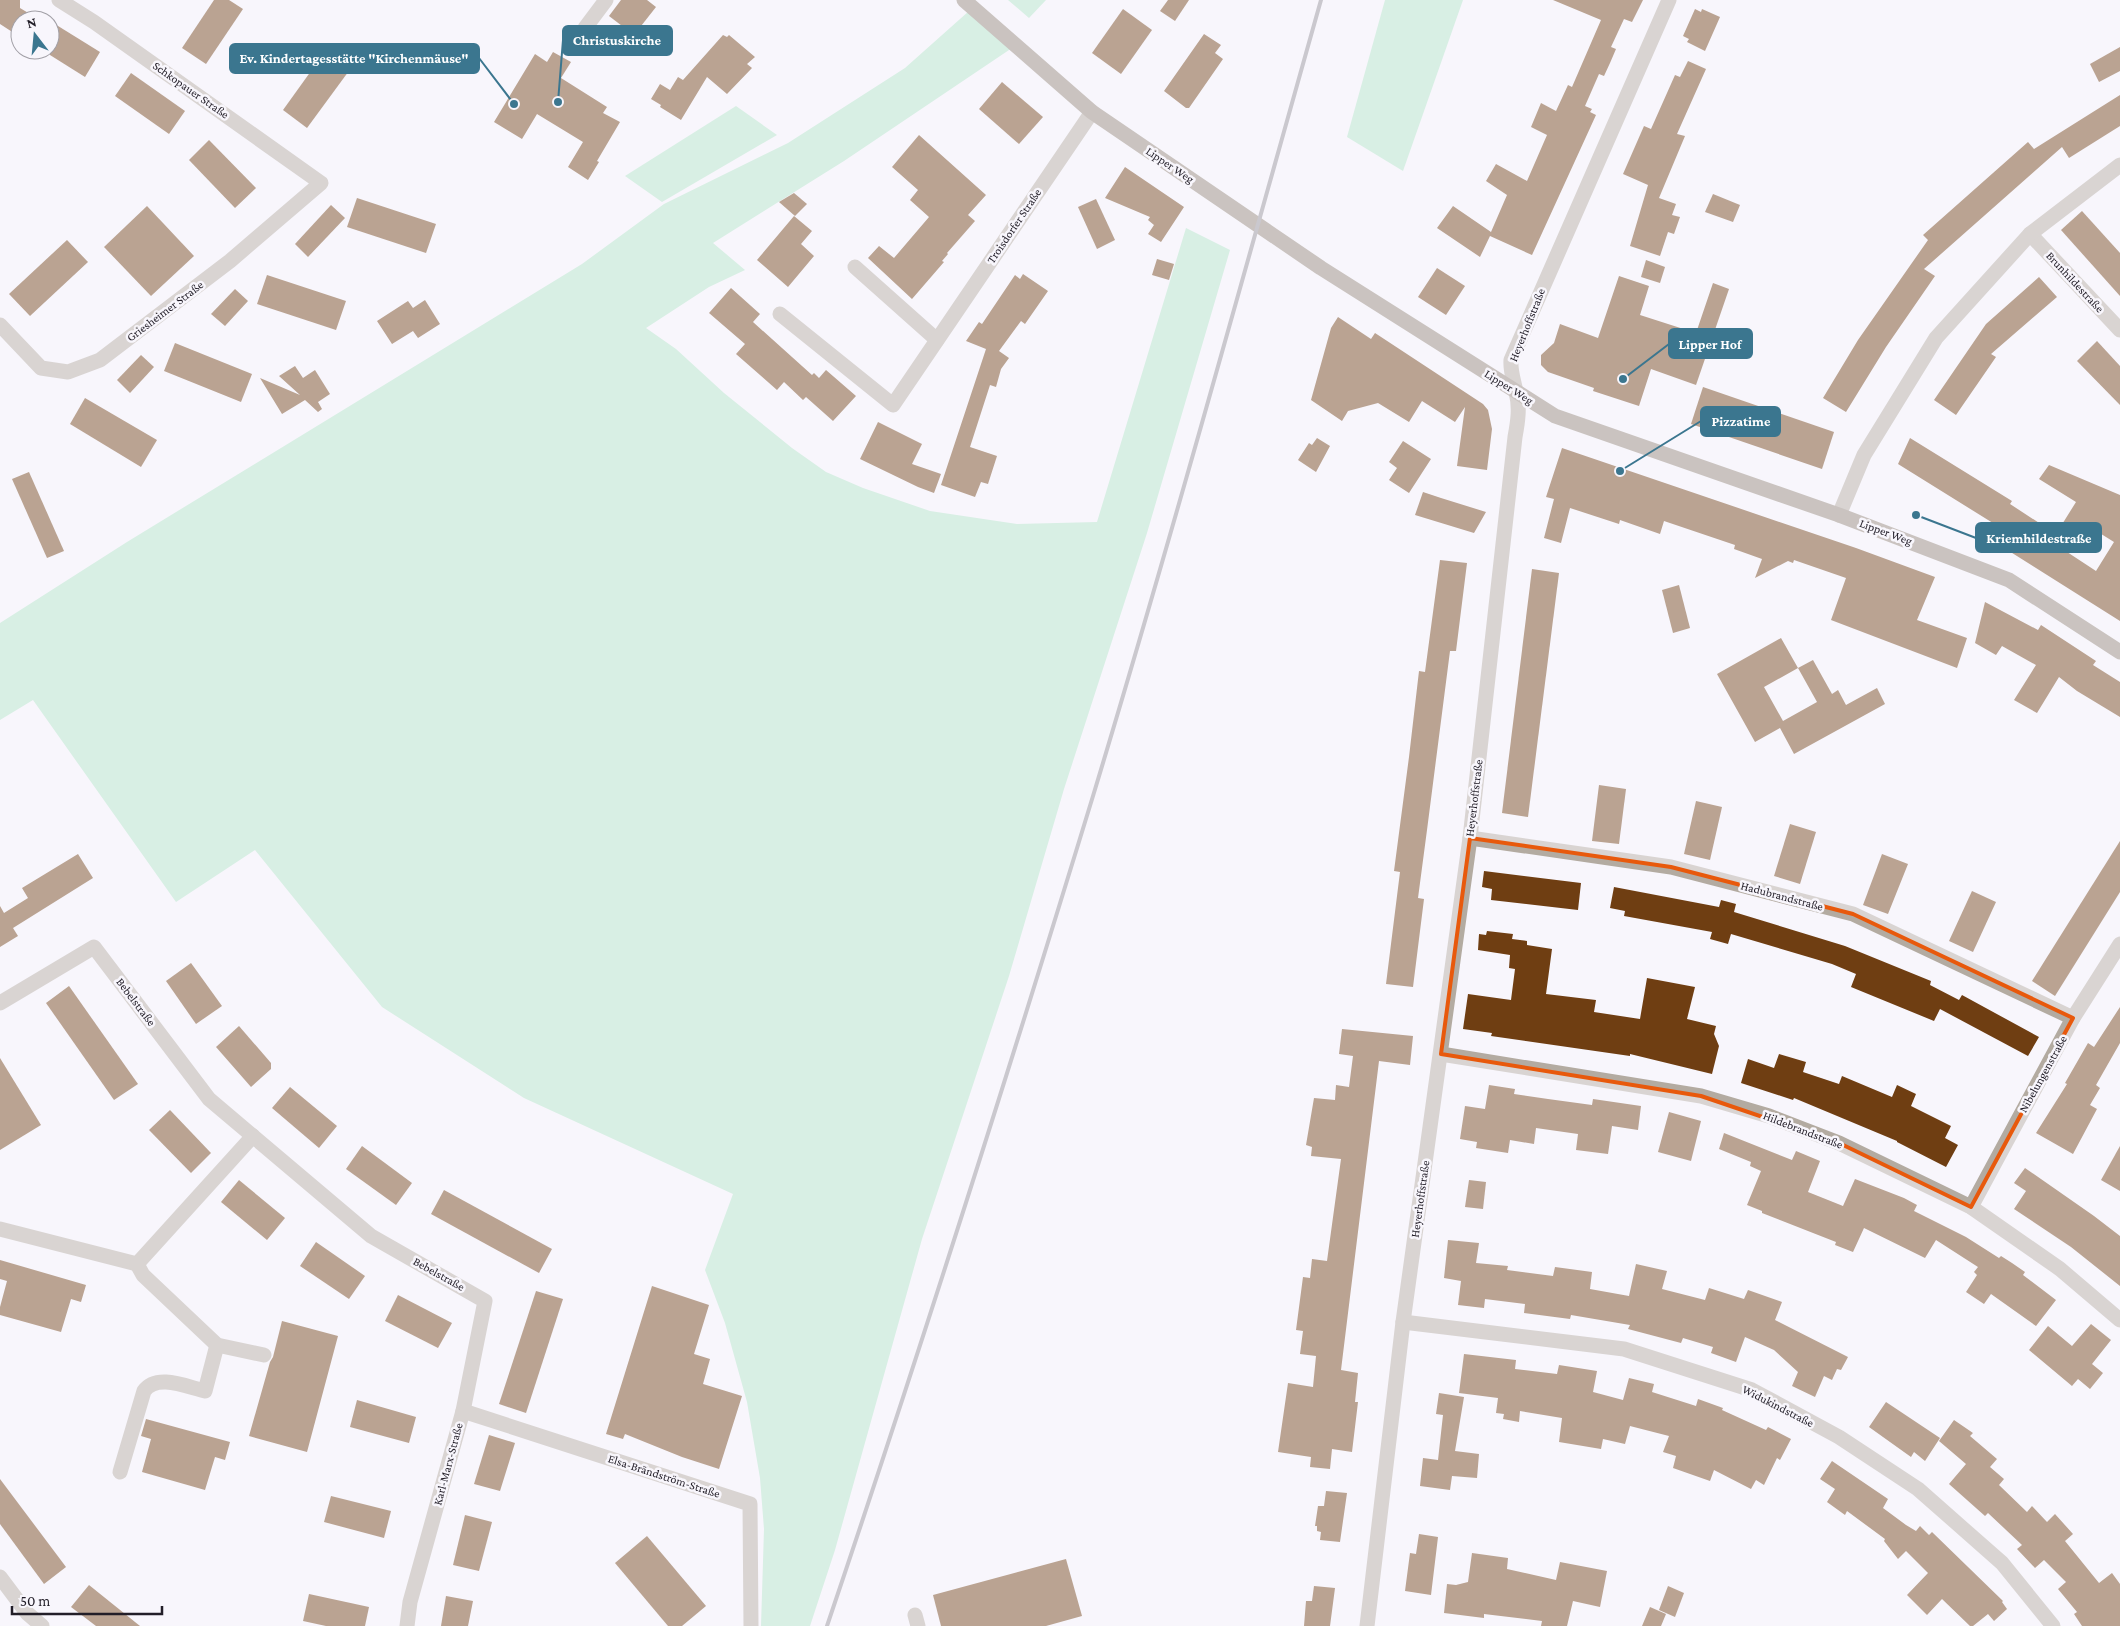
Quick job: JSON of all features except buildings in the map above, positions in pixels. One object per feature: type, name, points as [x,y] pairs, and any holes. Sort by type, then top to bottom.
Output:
[{"type":"street","name":"Schkopauer Straße","points":[[59,0],[94,22],[321,182]]},
{"type":"street","points":[[586,28],[606,0]]},
{"type":"street","name":"Lipper Weg","points":[[964,0],[1092,112],[1321,268],[1555,416],[1839,515],[2009,580],[2120,652]]},
{"type":"street","name":"Heyerhoffstraße","points":[[1367,1626],[1403,1322],[1470,838],[1519,418],[1516,392],[1510,369],[1514,350],[1669,0]]},
{"type":"street","name":"Troisdorfer Straße","points":[[780,314],[893,405],[1092,112]]},
{"type":"street","points":[[1839,515],[1864,455],[1936,338],[2030,234],[2120,165]]},
{"type":"street","name":"Griesheimer Straße","points":[[0,325],[41,368],[68,372],[100,360],[230,262],[321,182]]},
{"type":"street","name":"Brunhildestraße","points":[[2030,234],[2120,330]]},
{"type":"street","points":[[855,267],[937,340]]},
{"type":"street","name":"Hadubrandstraße","points":[[1470,838],[1670,867],[1853,914],[2073,1018]]},
{"type":"street","name":"Bebelstraße","points":[[0,1004],[94,947],[209,1099],[372,1236],[485,1301]]},
{"type":"street","name":"Nibelungenstraße","points":[[1971,1207],[2073,1018],[2118,951]]},
{"type":"street","name":"Hildebrandstraße","points":[[1440,1054],[1701,1096],[1769,1116],[1839,1143],[1971,1207],[2060,1269],[2120,1320]]},
{"type":"street","points":[[137,1264],[253,1136]]},
{"type":"street","points":[[0,1229],[137,1264],[143,1275],[217,1345],[264,1355]]},
{"type":"street","name":"Karl-Marx-Straße","points":[[407,1626],[410,1602],[463,1410],[485,1301]]},
{"type":"street","name":"Widukindstraße","points":[[1403,1322],[1624,1349],[1752,1390],[1839,1437],[1918,1489],[2002,1564],[2053,1626]]},
{"type":"street","points":[[120,1472],[144,1391],[149,1384],[161,1381],[205,1391],[217,1345]]},
{"type":"street","name":"Elsa-Brändström-Straße","points":[[463,1410],[750,1504],[750,1626]]},
{"type":"street","points":[[0,1577],[27,1613],[42,1626]]},
{"type":"highlighted area","points":[[1470,838],[1671,867],[1853,914],[2073,1018],[1971,1207],[1839,1143],[1701,1096],[1441,1054]]},
{"type":"green space","points":[[1008,0],[1046,0],[1029,18]]},
{"type":"green space","points":[[1385,0],[1463,0],[1403,171],[1347,137]]},
{"type":"green space","points":[[969,11],[1012,48],[844,161],[713,243],[745,270],[709,287],[646,328],[676,349],[724,393],[792,448],[826,472],[863,488],[930,511],[1017,524],[1097,522],[1186,228],[1230,250],[1147,533],[1064,789],[1009,976],[922,1239],[835,1550],[810,1626],[761,1626],[764,1529],[760,1478],[747,1402],[725,1323],[705,1270],[733,1194],[524,1098],[382,1007],[255,850],[176,902],[33,700],[0,720],[0,623],[127,542],[582,264],[664,204],[788,143],[905,68]]},
{"type":"green space","points":[[736,106],[777,135],[662,202],[625,176]]},
{"type":"railway","points":[[827,1626],[963,1212],[1093,796],[1181,498],[1321,0]]},
{"type":"place","name":"Christuskirche","points":[[558,102]]},
{"type":"place","name":"Ev. Kindertagesstätte \"Kirchenmäuse\"","points":[[514,104]]},
{"type":"place","name":"Lipper Hof","points":[[1623,379]]},
{"type":"place","name":"Pizzatime","points":[[1620,471]]},
{"type":"place","name":"Kriemhildestraße","points":[[1916,515]]}]
